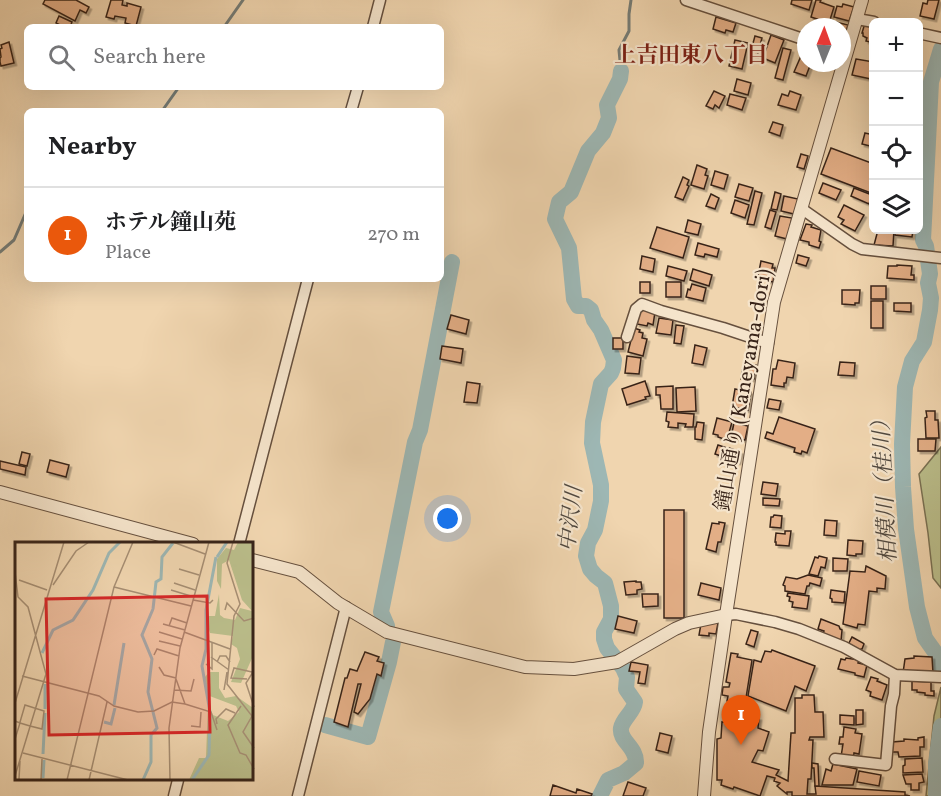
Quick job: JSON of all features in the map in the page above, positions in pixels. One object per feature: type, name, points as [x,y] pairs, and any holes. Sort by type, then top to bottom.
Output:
[{"type":"street","points":[[374,24],[380,0]]},
{"type":"street","points":[[686,0],[797,37]]},
{"type":"street","name":"鐘山通り (Kaneyama-dori)","points":[[851,36],[862,0]]},
{"type":"street","points":[[857,19],[869,21]]},
{"type":"street","name":"鐘山通り (Kaneyama-dori)","points":[[704,796],[726,615],[774,302],[840,72]]},
{"type":"street","points":[[352,108],[357,90]]},
{"type":"street","points":[[802,209],[862,249],[936,257]]},
{"type":"street","points":[[240,542],[307,282]]},
{"type":"street","points":[[627,337],[636,309],[642,304],[723,327],[768,343]]},
{"type":"street","points":[[0,492],[186,542]]},
{"type":"street","points":[[254,561],[299,572],[346,608],[387,632],[525,667],[574,669],[617,662],[689,623],[736,614],[799,629],[844,647],[895,675],[937,677]]},
{"type":"street","points":[[298,796],[346,608]]},
{"type":"street","points":[[835,759],[886,765],[895,675]]},
{"type":"street","points":[[174,796],[178,781]]},
{"type":"green space","points":[[941,447],[941,588],[933,578],[919,474]]},
{"type":"green space","points":[[941,687],[941,796],[926,796],[934,716]]},
{"type":"building","points":[[45,0],[76,0],[89,7],[86,13],[80,10],[75,21],[43,4]]},
{"type":"building","points":[[111,0],[123,0],[122,5],[127,6],[127,3],[141,7],[137,24],[125,23],[126,18],[106,17]]},
{"type":"building","points":[[792,0],[812,0],[809,10],[791,4]]},
{"type":"building","points":[[816,0],[821,0],[820,2],[834,7],[831,18],[811,17]]},
{"type":"building","points":[[928,0],[939,0],[934,19],[920,16],[923,3],[927,4]]},
{"type":"building","points":[[843,4],[854,7],[850,18],[834,17],[837,6],[842,7]]},
{"type":"building","points":[[59,16],[72,22],[71,24],[56,23]]},
{"type":"building","points":[[716,17],[736,23],[733,32],[726,30],[725,33],[713,29]]},
{"type":"building","points":[[865,23],[869,24],[869,42],[866,41],[867,38],[862,33]]},
{"type":"building","points":[[771,35],[784,40],[775,63],[763,58]]},
{"type":"building","points":[[755,36],[762,38],[757,56],[750,54]]},
{"type":"building","points":[[735,40],[748,43],[742,69],[729,66]]},
{"type":"building","points":[[9,42],[14,63],[1,66],[1,45]]},
{"type":"building","points":[[783,48],[791,50],[783,80],[775,78]]},
{"type":"building","points":[[856,59],[869,61],[869,79],[852,75]]},
{"type":"building","points":[[797,65],[797,72],[808,72],[806,76],[794,72]]},
{"type":"building","points":[[737,79],[751,83],[748,95],[734,91]]},
{"type":"building","points":[[714,91],[725,96],[719,108],[715,105],[713,109],[706,106]]},
{"type":"building","points":[[790,91],[801,95],[796,110],[778,105],[782,94],[788,96]]},
{"type":"building","points":[[730,94],[746,98],[742,110],[727,105]]},
{"type":"building","points":[[773,122],[783,125],[780,136],[769,132]]},
{"type":"building","points":[[865,133],[869,134],[869,146],[862,144]]},
{"type":"building","points":[[831,148],[869,162],[869,192],[821,174]]},
{"type":"building","points":[[801,154],[808,156],[804,169],[797,167]]},
{"type":"building","points":[[697,165],[707,169],[705,175],[708,176],[704,189],[691,185]]},
{"type":"building","points":[[715,171],[728,175],[724,189],[711,185]]},
{"type":"building","points":[[683,177],[689,180],[687,185],[689,186],[683,200],[675,197]]},
{"type":"building","points":[[823,183],[841,190],[836,200],[819,193]]},
{"type":"building","points":[[739,184],[753,188],[749,201],[735,197]]},
{"type":"building","points":[[854,188],[869,194],[869,204],[851,196]]},
{"type":"building","points":[[755,191],[762,193],[754,225],[747,224]]},
{"type":"building","points":[[775,192],[781,194],[777,210],[771,209]]},
{"type":"building","points":[[711,194],[719,198],[715,209],[706,206]]},
{"type":"building","points":[[784,196],[798,199],[794,214],[781,211]]},
{"type":"building","points":[[735,200],[749,205],[745,218],[731,213]]},
{"type":"building","points":[[844,205],[864,215],[855,231],[841,224],[844,220],[838,217]]},
{"type":"building","points":[[770,210],[776,212],[771,229],[765,227]]},
{"type":"building","points":[[780,216],[792,218],[787,239],[775,236]]},
{"type":"building","points":[[688,220],[701,224],[698,235],[685,232]]},
{"type":"building","points":[[806,224],[821,230],[819,248],[800,240]]},
{"type":"building","points":[[657,227],[689,237],[683,258],[650,248]]},
{"type":"building","points":[[877,234],[894,234],[893,246],[874,245]]},
{"type":"building","points":[[895,234],[912,234],[912,237]]},
{"type":"building","points":[[698,243],[719,249],[717,257],[705,254],[704,257],[695,255]]},
{"type":"building","points":[[798,255],[809,258],[806,266],[796,263]]},
{"type":"building","points":[[642,256],[655,259],[653,272],[640,269]]},
{"type":"building","points":[[761,261],[773,264],[772,268],[775,268],[773,282],[758,276]]},
{"type":"building","points":[[668,266],[687,271],[684,281],[666,276]]},
{"type":"building","points":[[888,266],[912,266],[911,275],[914,275],[914,280],[887,278]]},
{"type":"building","points":[[693,269],[712,275],[709,286],[690,280]]},
{"type":"building","points":[[640,282],[650,282],[650,293],[640,293]]},
{"type":"building","points":[[666,282],[681,282],[681,297],[666,297]]},
{"type":"building","points":[[692,284],[706,288],[703,301],[686,297]]},
{"type":"building","points":[[871,286],[886,286],[886,299],[871,299]]},
{"type":"building","points":[[842,290],[860,290],[859,303],[842,304]]},
{"type":"building","points":[[871,301],[883,301],[883,328],[871,328]]},
{"type":"building","points":[[894,303],[911,303],[911,312],[894,311]]},
{"type":"building","points":[[641,307],[655,312],[653,325],[637,324]]},
{"type":"building","points":[[451,315],[469,320],[466,334],[447,329]]},
{"type":"building","points":[[659,318],[673,320],[671,335],[656,333]]},
{"type":"building","points":[[676,325],[684,326],[681,344],[674,343]]},
{"type":"building","points":[[634,328],[643,333],[642,338],[647,339],[643,356],[628,352]]},
{"type":"building","points":[[613,338],[623,338],[623,349],[613,349]]},
{"type":"building","points":[[695,345],[707,348],[703,365],[692,363]]},
{"type":"building","points":[[442,346],[463,349],[461,363],[440,359]]},
{"type":"building","points":[[627,356],[641,358],[639,374],[625,373]]},
{"type":"building","points":[[778,360],[795,363],[793,378],[787,377],[784,387],[771,385],[773,369],[776,369]]},
{"type":"building","points":[[840,362],[855,363],[854,376],[838,375]]},
{"type":"building","points":[[745,363],[756,365],[754,379],[741,379]]},
{"type":"building","points":[[645,381],[650,396],[627,405],[622,389]]},
{"type":"building","points":[[467,382],[480,384],[477,403],[464,402]]},
{"type":"building","points":[[673,386],[673,409],[661,409],[660,395],[656,395],[656,387]]},
{"type":"building","points":[[695,387],[696,411],[677,412],[676,388]]},
{"type":"building","points":[[735,389],[751,392],[748,410],[732,407]]},
{"type":"building","points":[[769,399],[781,401],[779,410],[767,408]]},
{"type":"building","points":[[926,411],[935,411],[939,438],[926,438]]},
{"type":"building","points":[[667,412],[694,414],[693,427],[685,427],[686,424],[678,423],[678,428],[668,427]]},
{"type":"building","points":[[779,417],[815,429],[807,453],[794,452],[795,448],[765,438],[767,432],[773,434]]},
{"type":"building","points":[[717,418],[732,422],[727,440],[713,434]]},
{"type":"building","points":[[697,422],[704,423],[702,440],[695,439]]},
{"type":"building","points":[[734,423],[748,426],[745,440],[731,437]]},
{"type":"building","points":[[918,439],[936,439],[935,451],[918,451]]},
{"type":"building","points":[[718,445],[727,448],[724,457],[715,454]]},
{"type":"building","points":[[729,448],[741,452],[738,462],[726,458]]},
{"type":"building","points":[[22,452],[30,454],[27,466],[19,464]]},
{"type":"building","points":[[50,460],[69,465],[66,477],[47,472]]},
{"type":"building","points":[[0,461],[26,467],[25,475],[0,469]]},
{"type":"building","points":[[763,482],[778,484],[776,496],[761,494]]},
{"type":"building","points":[[763,498],[780,499],[779,506],[763,505]]},
{"type":"building","points":[[664,510],[684,510],[684,618],[664,618]]},
{"type":"building","points":[[782,516],[781,528],[770,527],[771,517]]},
{"type":"building","points":[[825,520],[837,521],[836,536],[824,535]]},
{"type":"building","points":[[719,522],[725,523],[721,542],[718,542],[716,552],[706,549],[712,523],[719,524]]},
{"type":"building","points":[[785,531],[791,531],[789,546],[776,545],[776,533],[785,534]]},
{"type":"building","points":[[848,540],[863,541],[862,554],[847,555]]},
{"type":"building","points":[[815,557],[827,558],[825,568],[821,567],[818,576],[809,574]]},
{"type":"building","points":[[833,558],[848,559],[847,571],[833,571]]},
{"type":"building","points":[[866,566],[886,576],[885,589],[877,588],[877,592],[869,591],[865,625],[858,624],[857,628],[843,624],[850,571],[865,572]]},
{"type":"building","points":[[808,575],[822,578],[820,586],[810,583],[805,594],[785,591],[783,585],[786,577],[797,579]]},
{"type":"building","points":[[624,582],[641,582],[642,589],[637,590],[637,594],[626,595]]},
{"type":"building","points":[[701,583],[721,588],[719,600],[698,595]]},
{"type":"building","points":[[831,590],[845,592],[844,603],[832,602]]},
{"type":"building","points":[[788,593],[809,596],[807,609],[792,607],[793,602],[789,601]]},
{"type":"building","points":[[642,594],[658,594],[658,606],[643,607]]},
{"type":"building","points":[[618,616],[637,621],[634,633],[615,629]]},
{"type":"building","points":[[821,619],[839,626],[842,630],[841,641],[823,634],[824,631],[818,629]]},
{"type":"building","points":[[718,623],[716,634],[699,635],[701,624]]},
{"type":"building","points":[[751,630],[758,632],[754,647],[746,644]]},
{"type":"building","points":[[852,637],[864,644],[860,651],[848,645]]},
{"type":"building","points":[[772,650],[815,666],[806,691],[795,686],[786,711],[748,696],[754,660],[761,662],[765,651],[771,652]]},
{"type":"building","points":[[365,652],[379,657],[377,661],[384,663],[381,676],[377,674],[370,699],[358,714],[354,712],[361,684],[358,684],[348,727],[334,722],[345,678],[350,669],[357,671]]},
{"type":"building","points":[[731,653],[738,654],[737,657],[752,660],[745,704],[727,701],[728,696],[722,695],[723,687],[729,687],[730,683],[726,682]]},
{"type":"building","points":[[914,656],[932,657],[933,673],[903,673],[905,659],[914,658]]},
{"type":"building","points":[[841,659],[859,660],[858,663],[867,665],[864,677],[838,669]]},
{"type":"building","points":[[631,662],[648,665],[645,684],[638,683],[640,672],[629,671]]},
{"type":"building","points":[[871,677],[887,685],[882,700],[870,696],[871,692],[866,690]]},
{"type":"building","points":[[912,681],[931,682],[931,691],[934,691],[934,696],[912,690]]},
{"type":"building","points":[[802,695],[814,695],[815,712],[823,712],[824,737],[810,737],[809,740],[813,740],[811,779],[808,779],[807,794],[816,794],[815,786],[905,792],[905,795],[910,796],[792,796],[792,792],[787,792],[787,794],[777,786],[780,783],[774,781],[775,778],[767,776],[760,796],[721,785],[722,780],[717,780],[717,739],[721,738],[722,722],[728,723],[730,712],[727,712],[728,705],[746,706],[745,712],[748,713],[748,719],[750,712],[756,712],[756,718],[759,718],[758,728],[769,732],[763,751],[758,750],[752,762],[779,770],[776,775],[788,781],[791,733],[795,733],[795,698],[802,698]]},
{"type":"building","points":[[856,710],[863,710],[863,724],[856,725]]},
{"type":"building","points":[[840,715],[854,716],[854,725],[840,724]]},
{"type":"building","points":[[844,727],[856,729],[855,733],[862,734],[859,754],[854,753],[853,759],[841,757],[843,744],[839,744],[840,737],[843,737]]},
{"type":"building","points":[[660,733],[672,736],[668,753],[656,750]]},
{"type":"building","points":[[924,737],[924,747],[920,747],[920,756],[899,757],[898,752],[892,752],[892,742],[904,741],[904,739],[918,740]]},
{"type":"building","points":[[922,758],[923,772],[903,773],[905,759]]},
{"type":"building","points":[[812,763],[818,764],[819,786],[815,786]]},
{"type":"building","points":[[833,764],[857,769],[853,785],[822,785],[826,769],[831,771]]},
{"type":"building","points":[[859,771],[881,775],[879,786],[857,782]]},
{"type":"building","points":[[922,774],[924,782],[919,783],[919,790],[911,790],[911,784],[906,784],[903,775]]},
{"type":"building","points":[[628,782],[646,788],[643,796],[623,796]]},
{"type":"building","points":[[553,785],[576,793],[577,789],[592,794],[591,796],[550,796]]},
{"type":"waterway","name":"中沢川","points":[[226,24],[243,0]]},
{"type":"waterway","name":"中沢川","points":[[621,71],[619,50],[629,31],[631,0]]},
{"type":"waterway","name":"相模川（桂川）","points":[[941,49],[931,82],[923,240],[930,274],[928,283],[931,298],[930,310],[924,342],[912,361],[905,387],[902,444],[906,529],[917,607],[925,638],[937,655],[941,672]]},
{"type":"waterway","name":"中沢川","points":[[600,796],[608,780],[624,773],[636,763],[636,757],[621,733],[624,721],[635,702],[626,689],[627,677],[623,668],[607,648],[604,639],[604,632],[611,619],[611,606],[605,583],[590,569],[586,556],[588,543],[595,530],[601,501],[601,485],[592,443],[593,422],[601,384],[611,373],[614,360],[591,310],[586,306],[578,306],[574,299],[569,248],[555,219],[559,202],[571,192],[588,151],[603,133],[609,118],[607,105],[620,79],[621,71]]},
{"type":"waterway","name":"中沢川","points":[[164,108],[177,90]]},
{"type":"waterway","name":"中沢川","points":[[0,252],[14,240],[24,217]]},
{"type":"waterway","name":"中沢川","points":[[387,626],[381,612],[415,442],[420,430],[452,262]]},
{"type":"waterway","name":"中沢川","points":[[325,725],[368,737],[393,642]]},
{"type":"waterway","name":"相模川（桂川）","points":[[936,796],[936,763],[941,726]]},
{"type":"place","name":"ホテル鐘山苑","points":[[741,745]]},
{"type":"district","name":"上吉田東八丁目","points":[[691,56]]}]
